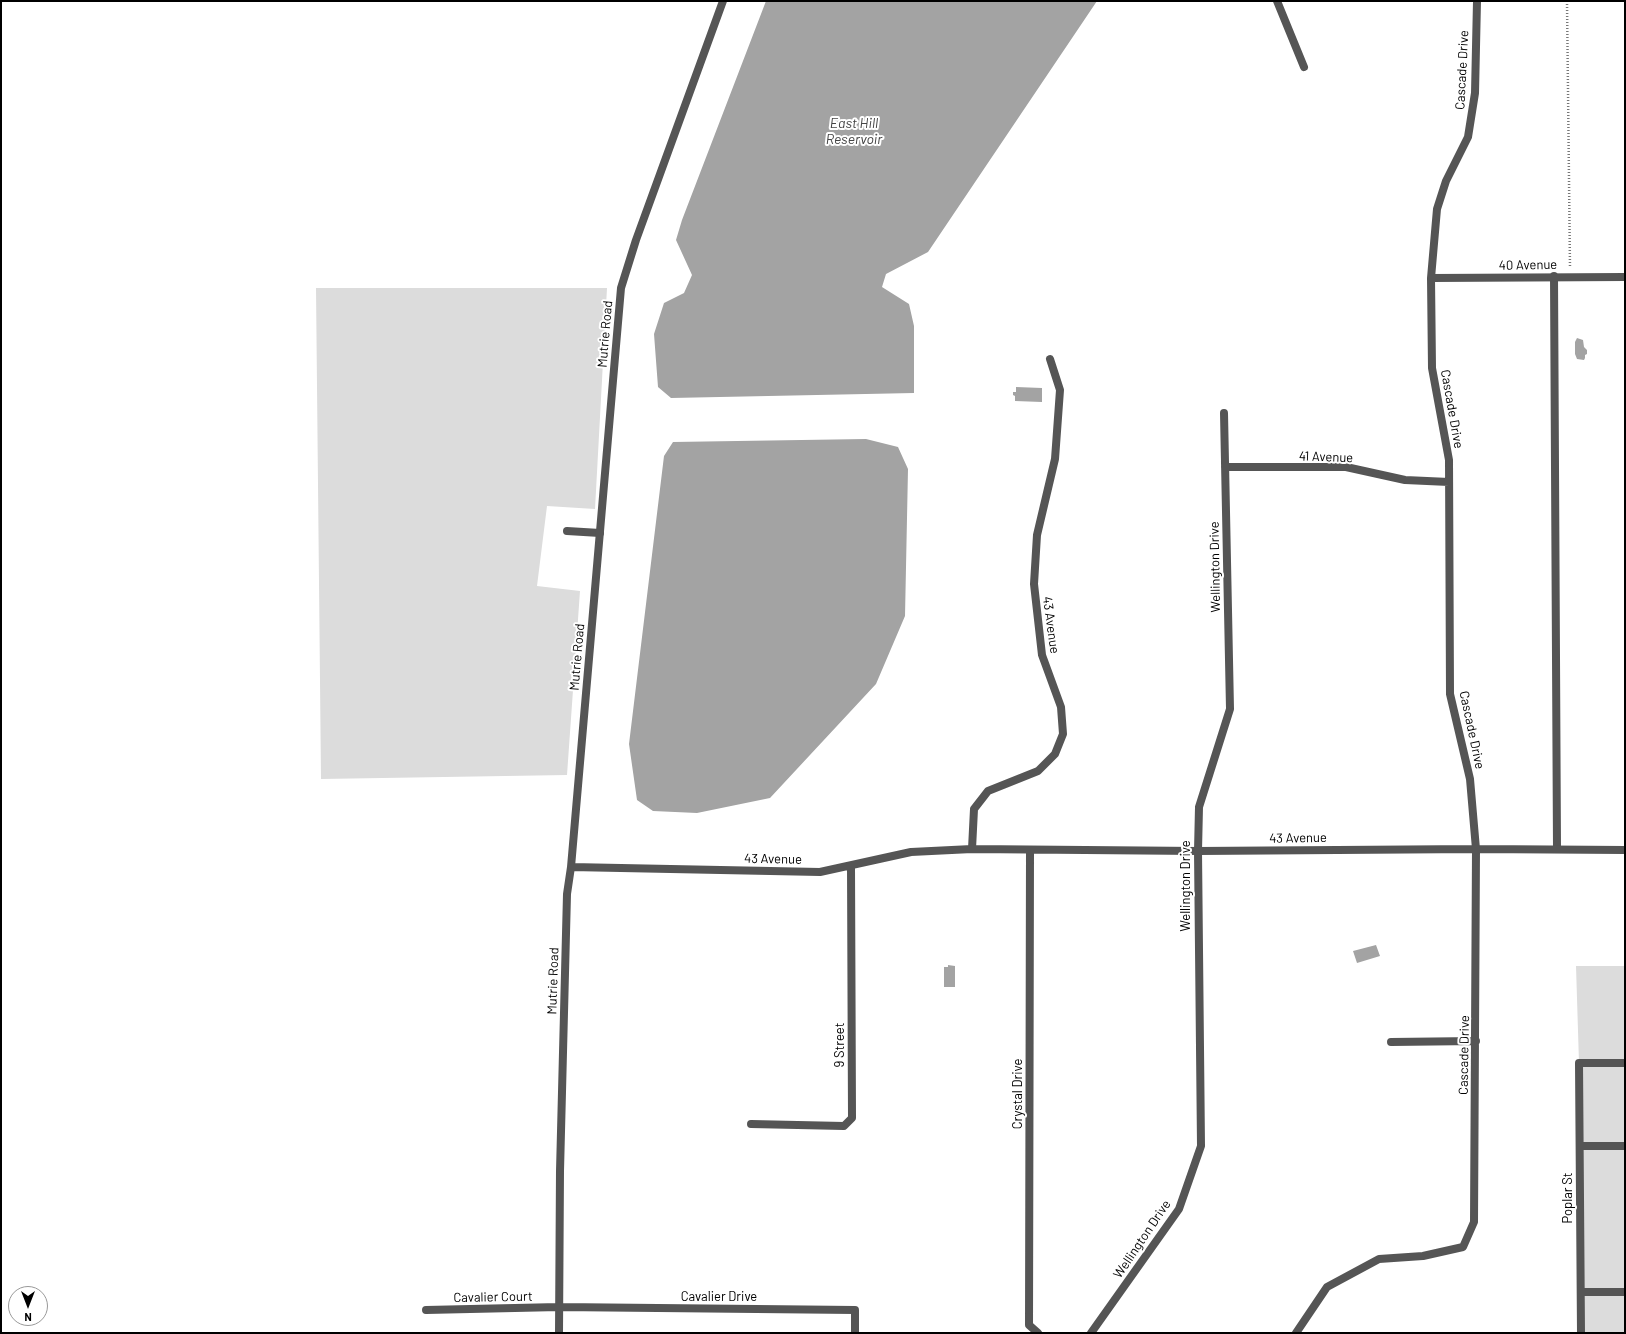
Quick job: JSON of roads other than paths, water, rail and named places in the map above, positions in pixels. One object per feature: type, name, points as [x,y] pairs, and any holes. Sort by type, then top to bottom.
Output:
[{"type":"street","name":"Mutrie Road","points":[[559,1333],[560,1139],[567,894],[571,866],[621,288],[636,240],[723,1]]},
{"type":"street","points":[[1276,1],[1304,67]]},
{"type":"street","name":"Cascade Drive","points":[[1296,1333],[1327,1287],[1379,1259],[1423,1256],[1463,1247],[1474,1222],[1476,849],[1470,779],[1450,694],[1449,460],[1432,368],[1431,278],[1438,209],[1446,181],[1468,137],[1475,93],[1477,1]]},
{"type":"street","points":[[1554,276],[1557,849]]},
{"type":"street","name":"40 Avenue","points":[[1431,278],[1554,276],[1625,277]]},
{"type":"street","name":"43 Avenue","points":[[972,849],[974,809],[988,791],[1038,771],[1055,754],[1062,734],[1061,707],[1042,655],[1034,584],[1037,535],[1055,458],[1060,390],[1050,359]]},
{"type":"street","name":"Wellington Drive","points":[[1091,1333],[1178,1209],[1201,1146],[1198,851],[1199,807],[1230,709],[1224,413]]},
{"type":"street","name":"41 Avenue","points":[[1225,467],[1346,467],[1405,480],[1449,482]]},
{"type":"street","points":[[567,531],[600,532]]},
{"type":"street","name":"43 Avenue","points":[[571,866],[820,872],[911,852],[972,849],[1198,851],[1476,849],[1625,850]]},
{"type":"street","name":"Crystal Drive","points":[[1030,850],[1029,1324],[1038,1333]]},
{"type":"street","name":"9 Street","points":[[751,1124],[844,1126],[852,1118],[851,866]]},
{"type":"street","points":[[1391,1042],[1476,1041]]},
{"type":"street","name":"Poplar St","points":[[1581,1333],[1579,1063],[1625,1063]]},
{"type":"street","points":[[1580,1146],[1625,1146]]},
{"type":"street","points":[[1581,1292],[1625,1292]]},
{"type":"street","name":"Cavalier Court","points":[[426,1310],[559,1308]]},
{"type":"street","name":"Cavalier Drive","points":[[559,1308],[855,1310],[855,1333]]},
{"type":"water","name":"East Hill Reservoir","points":[[766,1],[1097,1],[928,252],[886,274],[882,287],[909,304],[914,326],[914,393],[671,398],[658,387],[654,334],[664,303],[684,293],[692,275],[676,240],[682,220]]},
{"type":"water","points":[[1577,338],[1583,340],[1584,347],[1587,350],[1584,360],[1577,359],[1575,354],[1575,342]]},
{"type":"water","points":[[1016,387],[1042,388],[1042,402],[1015,401],[1013,392],[1016,392]]},
{"type":"water","points":[[866,439],[898,447],[908,469],[905,616],[876,684],[770,798],[697,813],[653,811],[637,800],[629,744],[664,456],[673,442]]},
{"type":"water","points":[[1376,945],[1380,956],[1357,963],[1353,951]]},
{"type":"water","points":[[948,965],[955,966],[955,987],[944,987],[944,967],[948,967]]}]
